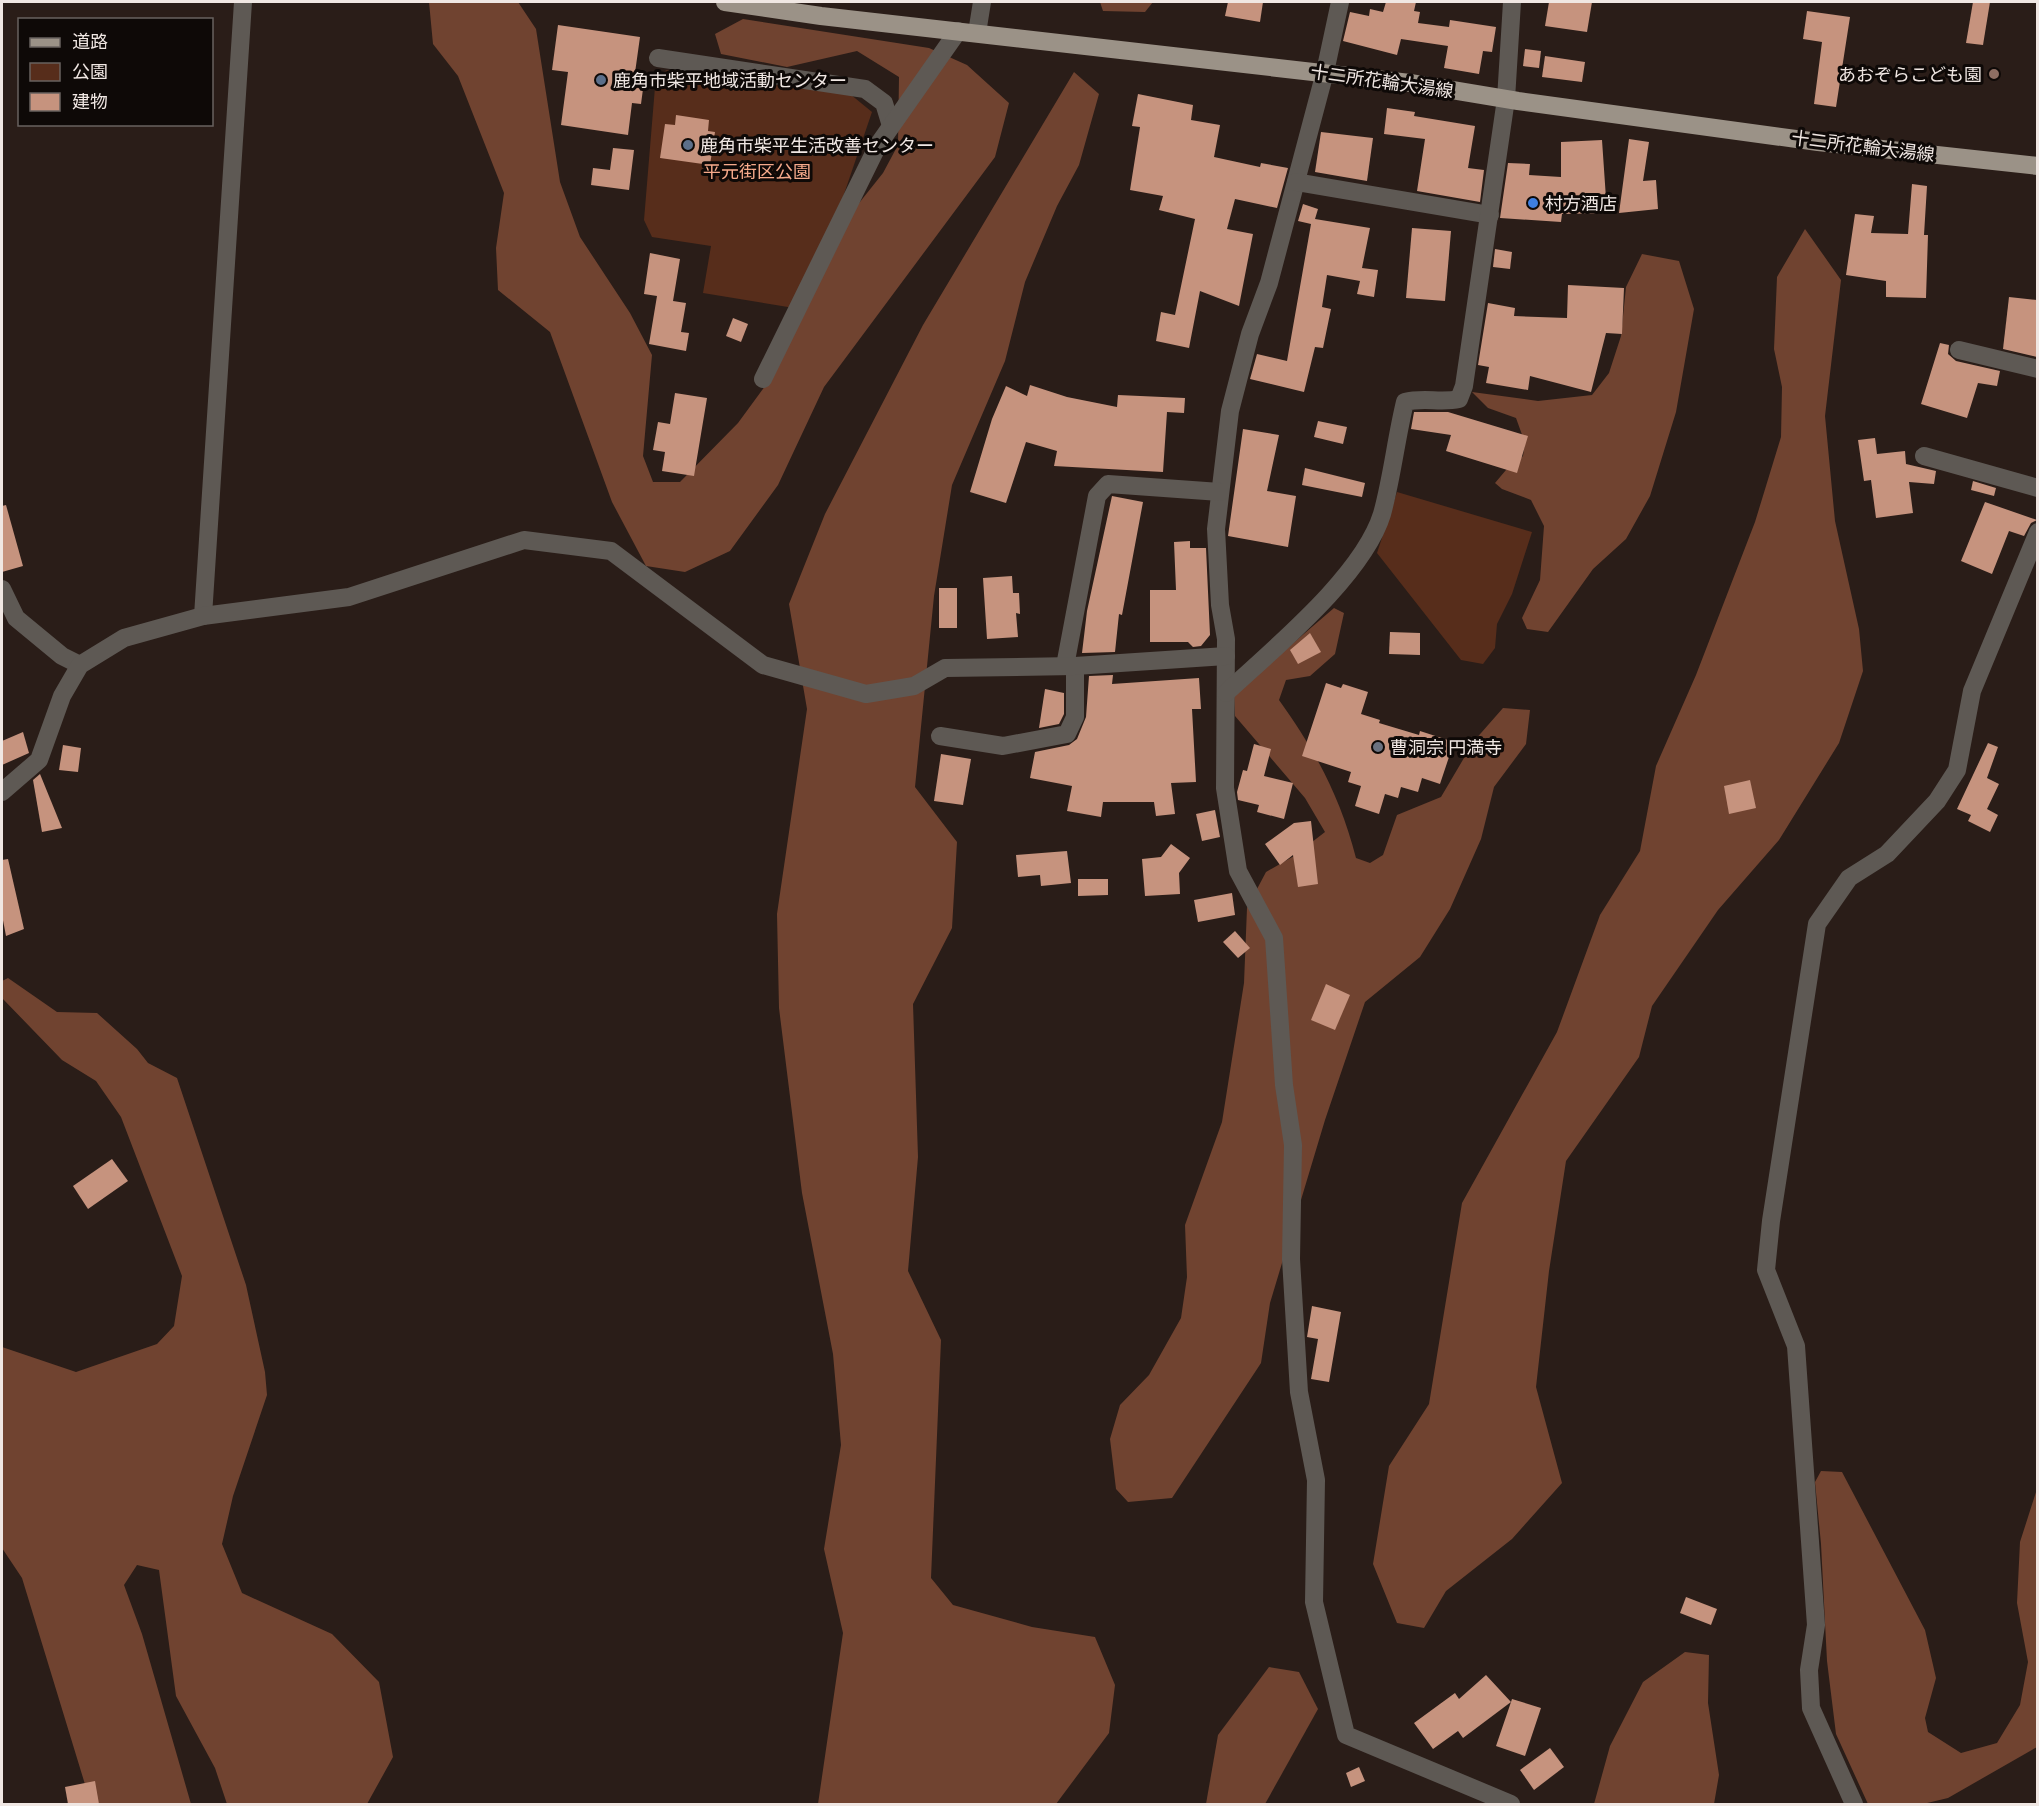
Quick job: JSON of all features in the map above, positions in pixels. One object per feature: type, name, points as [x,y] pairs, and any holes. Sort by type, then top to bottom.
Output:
[{"type":"main road","name":"十二所花輪大湯線","points":[[725,2],[821,16],[1325,72],[1818,142],[2037,166]]},
{"type":"street","points":[[204,616],[243,2]]},
{"type":"street","points":[[977,33],[982,2]]},
{"type":"street","points":[[1340,2],[1325,72],[1269,283],[1250,334],[1230,411],[1216,529],[1220,605],[1226,639],[1225,788],[1238,871],[1274,938],[1284,1085],[1293,1144],[1291,1259],[1299,1392],[1316,1480],[1314,1602],[1346,1735],[1511,1804]]},
{"type":"street","points":[[1226,693],[1302,623],[1356,563],[1381,516],[1405,402],[1413,400],[1443,402],[1459,399],[1464,386],[1506,99],[1512,2]]},
{"type":"street","points":[[763,379],[878,145],[958,31]]},
{"type":"street","points":[[658,58],[865,89],[884,103],[891,126]]},
{"type":"street","points":[[1296,182],[1490,215]]},
{"type":"street","points":[[1959,350],[2037,369]]},
{"type":"street","points":[[1924,456],[2037,488]]},
{"type":"street","points":[[940,736],[1003,746],[1067,734],[1075,717],[1070,666],[1097,496],[1108,484],[1220,492]]},
{"type":"street","points":[[1854,1804],[1811,1708],[1809,1671],[1816,1625],[1796,1346],[1766,1270],[1772,1221],[1817,924],[1849,878],[1887,854],[1937,801],[1957,770],[1972,692],[2037,532]]},
{"type":"street","points":[[2,792],[39,760],[62,696],[81,665],[124,639],[204,616],[349,597],[524,540],[611,551],[763,665],[866,694],[890,692],[914,686],[945,668],[1070,666],[1226,656]]},
{"type":"street","points":[[2,589],[16,618],[62,656],[81,665]]},
{"type":"green space","name":"平元街区公園","points":[[667,70],[850,94],[872,112],[843,197],[794,308],[703,293],[711,246],[652,237],[644,220],[656,75]]},
{"type":"green space","points":[[1397,492],[1532,532],[1512,594],[1497,624],[1495,648],[1483,664],[1461,660],[1377,553]]},
{"type":"shaded area","points":[[429,2],[518,2],[536,29],[560,182],[580,237],[630,313],[652,355],[643,456],[653,482],[680,482],[738,423],[768,382],[832,237],[883,173],[898,145],[899,77],[857,51],[787,67],[721,54],[715,34],[743,19],[929,48],[967,65],[1009,103],[995,157],[824,387],[778,485],[730,551],[685,572],[646,566],[612,502],[550,332],[498,290],[496,248],[504,193],[458,76],[433,44]]},
{"type":"shaded area","points":[[1100,2],[1153,2],[1145,12],[1103,11]]},
{"type":"shaded area","points":[[1074,72],[1099,94],[1079,165],[1057,206],[1025,282],[1005,361],[952,485],[934,596],[915,787],[957,842],[952,928],[913,1004],[918,1157],[908,1271],[941,1340],[931,1578],[953,1605],[1032,1627],[1095,1637],[1115,1685],[1109,1733],[1056,1804],[818,1804],[843,1633],[824,1549],[841,1445],[833,1354],[802,1193],[779,1008],[777,914],[807,709],[789,604],[825,514],[923,325]]},
{"type":"shaded area","points":[[1805,229],[1841,280],[1825,416],[1835,521],[1859,629],[1863,671],[1839,743],[1779,840],[1718,910],[1652,1006],[1639,1057],[1566,1161],[1549,1271],[1536,1387],[1562,1483],[1512,1539],[1446,1591],[1424,1628],[1397,1623],[1373,1564],[1389,1466],[1429,1404],[1462,1203],[1557,1032],[1600,915],[1640,851],[1656,766],[1696,675],[1755,522],[1781,437],[1782,387],[1774,349],[1777,277]]},
{"type":"shaded area","points":[[1642,254],[1679,261],[1694,309],[1676,412],[1650,496],[1626,539],[1593,569],[1548,632],[1527,629],[1522,618],[1540,580],[1544,526],[1531,500],[1502,489],[1495,483],[1523,456],[1525,443],[1516,418],[1488,408],[1472,392],[1538,401],[1592,395],[1609,373],[1621,336],[1626,287]]},
{"type":"shaded area","points":[[1334,608],[1344,613],[1335,654],[1310,676],[1286,680],[1279,700],[1325,775],[1342,814],[1356,858],[1370,863],[1383,855],[1397,815],[1441,797],[1474,741],[1503,708],[1530,710],[1526,744],[1494,787],[1481,839],[1450,909],[1420,957],[1365,1002],[1325,1120],[1270,1303],[1261,1363],[1172,1498],[1128,1502],[1116,1489],[1110,1439],[1120,1405],[1149,1375],[1181,1318],[1187,1277],[1185,1225],[1222,1122],[1244,983],[1247,908],[1266,872],[1294,856],[1325,832],[1305,798],[1235,716],[1234,694]]},
{"type":"shaded area","points":[[8,978],[57,1012],[97,1013],[137,1049],[148,1063],[177,1078],[246,1285],[265,1372],[267,1395],[233,1496],[222,1544],[242,1593],[332,1634],[379,1682],[393,1757],[367,1804],[227,1804],[215,1768],[176,1696],[159,1570],[137,1565],[124,1585],[142,1634],[191,1804],[91,1804],[22,1578],[2,1548],[2,1347],[76,1372],[157,1344],[174,1326],[182,1276],[121,1117],[96,1081],[62,1060],[2,998],[2,981]]},
{"type":"shaded area","points":[[1821,1471],[1842,1472],[1925,1630],[1936,1678],[1925,1718],[1928,1732],[1961,1753],[1997,1743],[2020,1705],[2028,1662],[2017,1603],[2020,1542],[2037,1489],[2037,1747],[1948,1798],[1923,1804],[1868,1804],[1836,1734],[1827,1661],[1821,1544],[1815,1482]]},
{"type":"shaded area","points":[[1685,1652],[1709,1655],[1708,1703],[1719,1775],[1714,1804],[1594,1804],[1610,1746],[1643,1682]]},
{"type":"shaded area","points":[[1269,1667],[1299,1672],[1318,1709],[1265,1804],[1206,1804],[1218,1735]]},
{"type":"building","points":[[1228,2],[1263,2],[1260,22],[1225,16]]},
{"type":"building","points":[[1386,2],[1416,2],[1414,11],[1420,12],[1418,23],[1449,27],[1450,20],[1496,27],[1492,52],[1483,51],[1479,74],[1444,68],[1448,46],[1401,39],[1397,55],[1343,41],[1350,12],[1369,16],[1370,9],[1383,12]]},
{"type":"building","points":[[1549,2],[1592,2],[1587,32],[1545,26]]},
{"type":"building","points":[[1973,2],[1990,2],[1983,45],[1966,43]]},
{"type":"building","points":[[1807,11],[1850,17],[1836,107],[1814,104],[1822,42],[1803,39]]},
{"type":"building","name":"鹿角市柴平地域活動センター","points":[[558,25],[640,37],[633,87],[643,89],[641,104],[632,103],[628,135],[561,125],[568,72],[552,70]]},
{"type":"building","points":[[1525,49],[1541,51],[1539,68],[1523,66]]},
{"type":"building","points":[[1545,56],[1585,62],[1582,82],[1542,77]]},
{"type":"building","points":[[1138,94],[1193,105],[1191,120],[1220,125],[1214,157],[1260,167],[1261,163],[1288,168],[1277,208],[1235,199],[1227,229],[1253,234],[1239,306],[1200,291],[1189,348],[1156,341],[1161,312],[1175,315],[1195,219],[1159,210],[1163,196],[1130,190],[1140,127],[1132,126]]},
{"type":"building","points":[[1387,108],[1415,112],[1414,116],[1475,126],[1468,168],[1484,170],[1480,202],[1417,191],[1425,139],[1384,134]]},
{"type":"building","name":"鹿角市柴平生活改善センター","points":[[676,115],[709,120],[708,131],[715,132],[710,165],[660,158],[665,124],[675,125]]},
{"type":"building","points":[[1321,132],[1373,138],[1367,181],[1315,172]]},
{"type":"building","points":[[1629,139],[1649,142],[1643,181],[1656,180],[1658,209],[1619,213]]},
{"type":"building","points":[[1602,140],[1607,213],[1562,214],[1561,222],[1500,218],[1508,163],[1530,164],[1529,175],[1561,177],[1561,142]]},
{"type":"building","points":[[613,148],[634,150],[629,190],[591,185],[593,168],[610,170]]},
{"type":"building","points":[[1912,184],[1927,186],[1924,235],[1928,235],[1926,298],[1886,297],[1886,281],[1846,275],[1855,214],[1874,216],[1871,233],[1908,234]]},
{"type":"building","points":[[1303,204],[1318,209],[1315,219],[1370,228],[1362,268],[1378,270],[1374,297],[1357,294],[1360,281],[1327,275],[1322,307],[1331,309],[1323,348],[1315,347],[1304,392],[1250,379],[1257,354],[1287,361],[1311,224],[1298,221]]},
{"type":"building","points":[[1412,228],[1451,231],[1445,301],[1406,298]]},
{"type":"building","points":[[1495,249],[1512,252],[1510,269],[1493,267]]},
{"type":"building","points":[[650,253],[680,259],[673,301],[686,303],[681,332],[689,333],[686,351],[649,344],[657,296],[644,294]]},
{"type":"building","points":[[1568,285],[1624,288],[1622,334],[1606,333],[1591,392],[1530,376],[1528,390],[1486,383],[1489,367],[1478,365],[1488,303],[1515,308],[1514,316],[1567,318]]},
{"type":"building","points":[[2009,297],[2037,300],[2037,357],[2003,349]]},
{"type":"building","points":[[733,318],[748,324],[741,342],[726,336]]},
{"type":"building","points":[[1940,343],[1949,345],[1948,354],[1956,361],[2000,371],[1997,386],[1978,383],[1967,418],[1921,404]]},
{"type":"building","points":[[1030,385],[1067,397],[1117,407],[1118,395],[1185,398],[1184,413],[1167,412],[1163,472],[1054,466],[1057,451],[1026,442],[1006,503],[970,492],[992,419],[1006,386],[1027,396]]},
{"type":"building","points":[[675,393],[707,398],[694,476],[662,471],[665,452],[653,450],[658,422],[670,424]]},
{"type":"building","points":[[1414,412],[1448,412],[1528,436],[1517,473],[1446,451],[1451,435],[1411,429]]},
{"type":"building","points":[[1318,421],[1347,427],[1343,444],[1314,437]]},
{"type":"building","points":[[1243,429],[1279,435],[1267,491],[1296,496],[1288,547],[1228,536]]},
{"type":"building","points":[[1875,438],[1877,454],[1905,451],[1906,464],[1936,471],[1934,484],[1909,482],[1913,513],[1876,518],[1871,480],[1864,481],[1858,440]]},
{"type":"building","points":[[1305,468],[1365,483],[1362,497],[1302,485]]},
{"type":"building","points":[[1973,481],[1996,488],[1994,496],[1971,490]]},
{"type":"building","points":[[1112,496],[1143,502],[1122,615],[1119,614],[1115,652],[1082,653],[1087,611]]},
{"type":"building","points":[[1985,502],[2037,520],[2031,523],[2024,536],[2009,531],[1992,574],[1961,561]]},
{"type":"building","points":[[6,505],[23,566],[2,572],[2,506]]},
{"type":"building","points":[[1190,541],[1190,548],[1206,548],[1210,635],[1201,646],[1193,647],[1188,642],[1150,642],[1150,590],[1176,590],[1174,542]]},
{"type":"building","points":[[1012,576],[1013,593],[1019,593],[1020,614],[1016,613],[1018,637],[987,639],[983,578]]},
{"type":"building","points":[[939,588],[957,588],[957,628],[939,628]]},
{"type":"building","points":[[1390,632],[1420,633],[1420,655],[1389,654]]},
{"type":"building","points":[[1310,633],[1321,652],[1298,664],[1290,650]]},
{"type":"building","points":[[1113,675],[1112,684],[1199,678],[1201,709],[1192,709],[1196,782],[1171,783],[1175,814],[1156,816],[1154,802],[1103,802],[1101,817],[1067,811],[1072,786],[1030,778],[1035,752],[1069,745],[1077,739],[1086,717],[1089,676]]},
{"type":"building","name":"曹洞宗 円満寺","points":[[1326,683],[1341,688],[1343,684],[1368,692],[1361,714],[1380,720],[1379,723],[1419,735],[1420,731],[1454,742],[1440,784],[1422,778],[1418,792],[1401,787],[1398,798],[1385,794],[1379,814],[1355,806],[1361,786],[1348,782],[1351,772],[1302,756]]},
{"type":"building","points":[[1045,689],[1064,693],[1064,714],[1059,724],[1039,728]]},
{"type":"building","points":[[23,732],[29,753],[2,765],[2,741]]},
{"type":"building","points":[[1988,743],[1998,747],[1987,778],[1999,784],[1987,809],[1998,815],[1990,832],[1968,821],[1971,815],[1957,809]]},
{"type":"building","points":[[1254,744],[1271,749],[1264,776],[1293,783],[1284,819],[1257,812],[1259,805],[1238,800],[1237,792],[1243,770],[1247,771]]},
{"type":"building","points":[[63,745],[81,748],[78,772],[59,770]]},
{"type":"building","points":[[941,754],[971,759],[963,805],[934,801]]},
{"type":"building","points":[[40,774],[62,828],[42,832],[33,780]]},
{"type":"building","points":[[1750,780],[1756,808],[1729,814],[1724,786]]},
{"type":"building","points":[[1215,810],[1220,837],[1202,841],[1196,814]]},
{"type":"building","points":[[1311,821],[1318,884],[1298,887],[1293,855],[1280,865],[1265,844],[1294,823]]},
{"type":"building","points":[[1171,844],[1190,858],[1179,873],[1180,894],[1145,896],[1142,859],[1161,857]]},
{"type":"building","points":[[1067,851],[1071,883],[1041,886],[1040,875],[1018,877],[1016,855]]},
{"type":"building","points":[[8,859],[24,929],[6,936],[2,915],[2,860]]},
{"type":"building","points":[[1078,879],[1108,879],[1108,895],[1078,896]]},
{"type":"building","points":[[1232,893],[1235,915],[1198,922],[1194,900]]},
{"type":"building","points":[[1235,931],[1250,948],[1238,958],[1223,942]]},
{"type":"building","points":[[1326,984],[1350,995],[1335,1030],[1311,1020]]},
{"type":"building","points":[[112,1159],[128,1181],[88,1209],[73,1186]]},
{"type":"building","points":[[1312,1306],[1341,1312],[1329,1382],[1311,1379],[1318,1339],[1307,1337]]},
{"type":"building","points":[[1686,1597],[1717,1609],[1711,1625],[1680,1613]]},
{"type":"building","points":[[1486,1675],[1511,1702],[1463,1738],[1458,1731],[1433,1749],[1414,1723],[1455,1693],[1459,1699]]},
{"type":"building","points":[[1512,1699],[1541,1708],[1525,1756],[1496,1746]]},
{"type":"building","points":[[1550,1748],[1564,1767],[1534,1790],[1520,1770]]},
{"type":"building","points":[[1359,1767],[1365,1781],[1351,1787],[1346,1773]]},
{"type":"building","points":[[95,1781],[99,1804],[68,1804],[65,1787]]},
{"type":"place","name":"あおぞらこども園","points":[[1994,74]]},
{"type":"place","name":"鹿角市柴平地域活動センター","points":[[601,80]]},
{"type":"place","name":"鹿角市柴平生活改善センター","points":[[688,145]]},
{"type":"place","name":"村方酒店","points":[[1533,203]]},
{"type":"place","name":"曹洞宗 円満寺","points":[[1378,747]]}]
